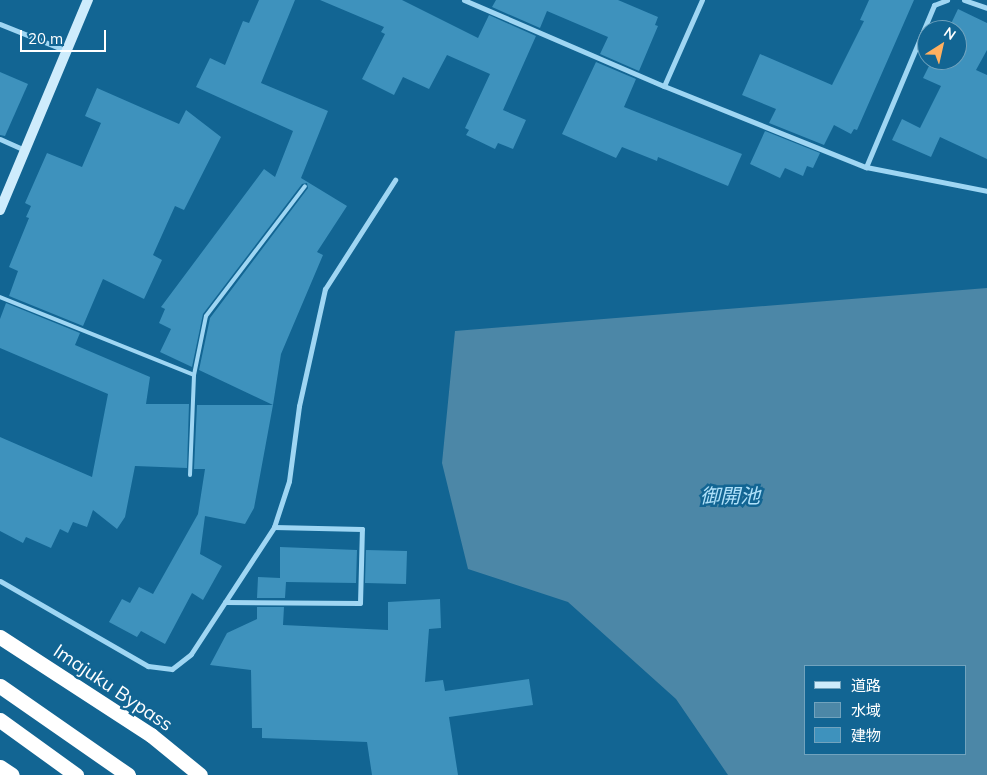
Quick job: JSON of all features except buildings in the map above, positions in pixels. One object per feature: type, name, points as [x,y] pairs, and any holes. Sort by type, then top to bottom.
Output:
[{"type":"highway","name":"Imajuku Bypass","points":[[0,637],[151,735],[200,775]]},
{"type":"highway","points":[[0,686],[128,775]]},
{"type":"highway","points":[[0,720],[76,775]]},
{"type":"highway","points":[[0,767],[12,775]]},
{"type":"street","points":[[0,210],[88,0]]},
{"type":"street","points":[[464,0],[664,86],[866,167],[987,191]]},
{"type":"street","points":[[664,86],[702,0]]},
{"type":"street","points":[[866,167],[934,5],[948,0]]},
{"type":"street","points":[[964,0],[987,8]]},
{"type":"street","points":[[0,24],[67,51]]},
{"type":"street","points":[[0,139],[25,150]]},
{"type":"street","points":[[0,581],[148,666],[172,670],[192,654],[274,527],[289,482],[299,406],[325,289],[395,180]]},
{"type":"street","points":[[225,602],[360,603],[362,529],[274,527]]},
{"type":"lane","points":[[190,475],[194,375],[206,316],[305,186]]},
{"type":"lane","points":[[0,297],[194,375]]},
{"type":"water","name":"御開池","points":[[987,288],[987,775],[728,775],[676,699],[568,602],[468,569],[442,463],[455,331]]}]
